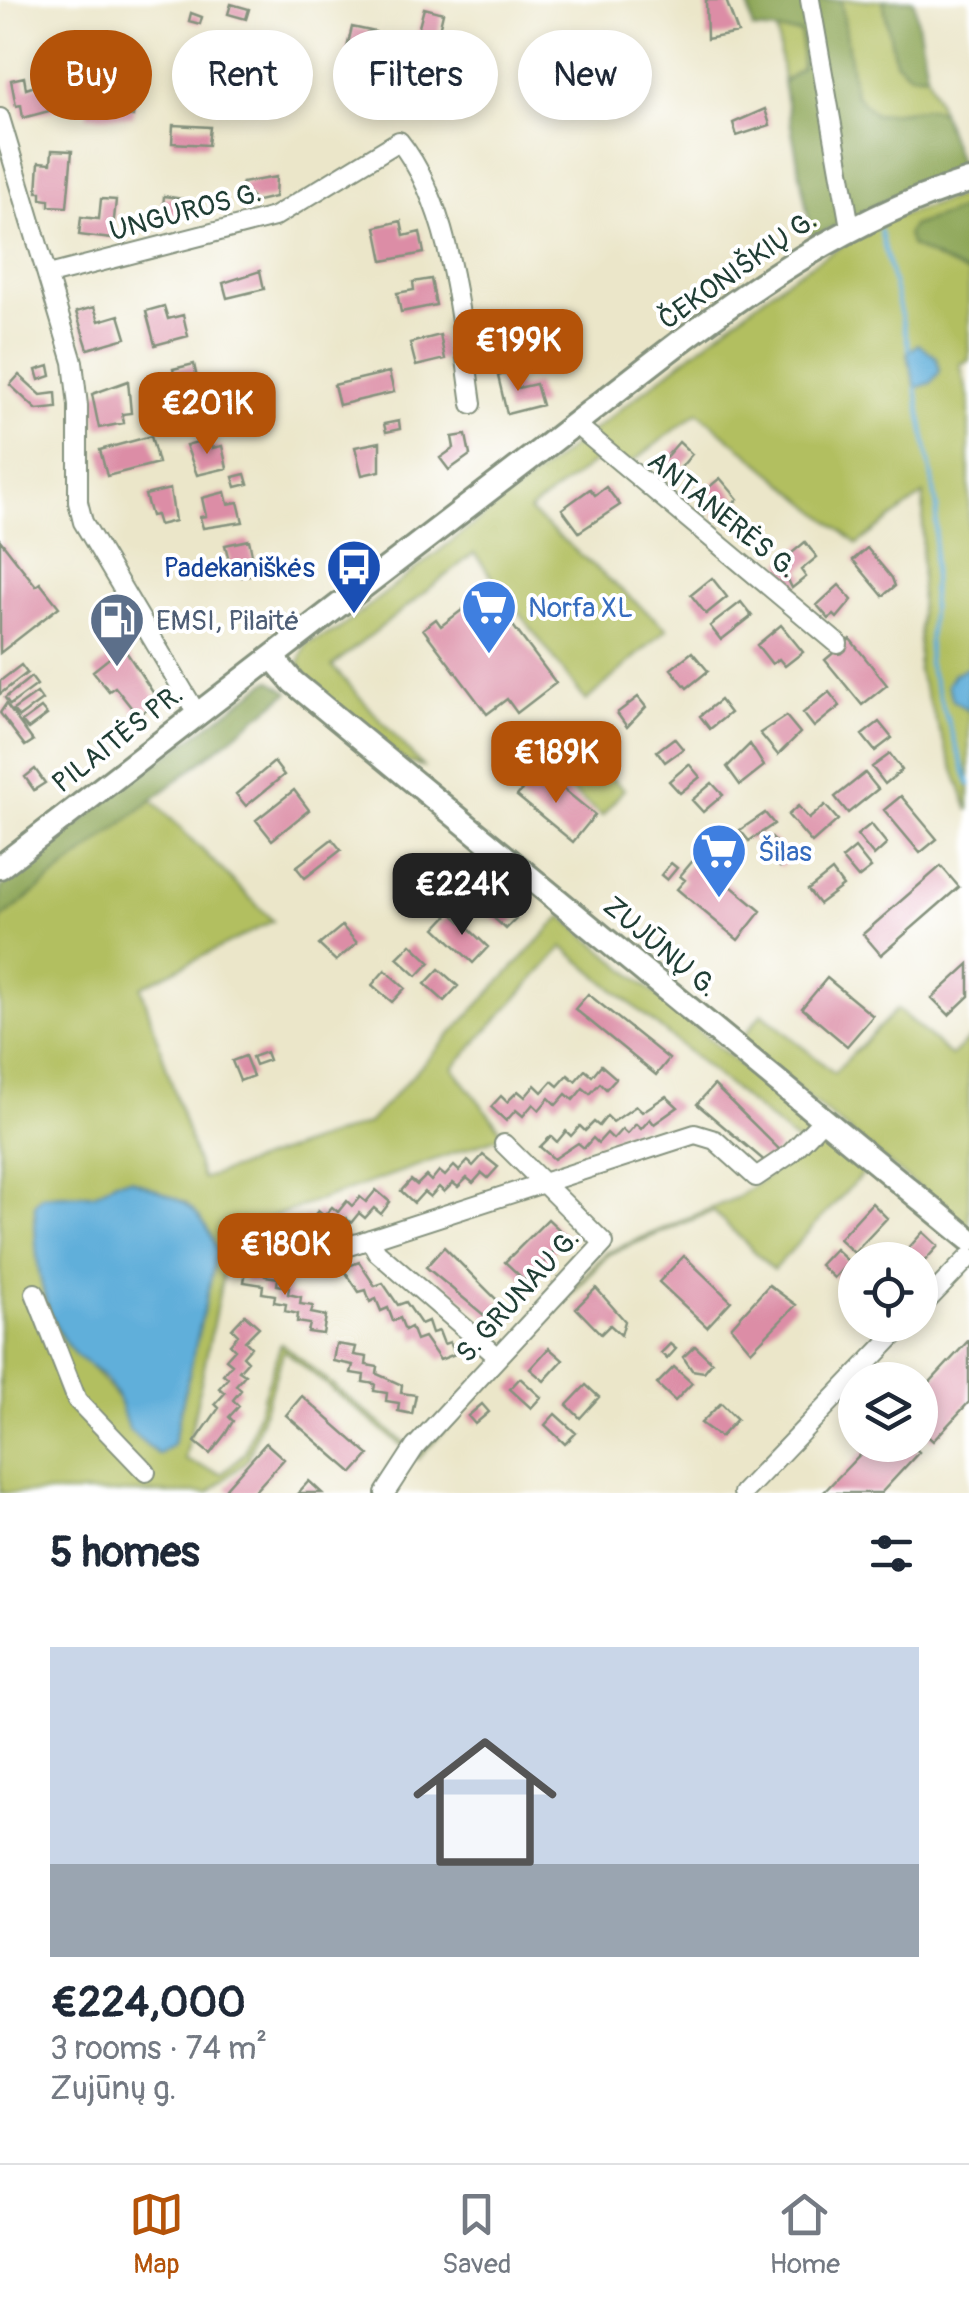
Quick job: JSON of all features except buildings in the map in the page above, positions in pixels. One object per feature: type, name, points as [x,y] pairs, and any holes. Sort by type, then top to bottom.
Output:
[{"type":"main road","name":"ČEKONIŠKIŲ G.","points":[[272,656],[761,286],[850,227],[900,204],[969,182]]},
{"type":"main road","name":"PILAITĖS PR.","points":[[0,867],[272,656]]},
{"type":"main road","name":"ZUJŪNŲ G.","points":[[272,656],[293,682],[362,740],[969,1239]]},
{"type":"street","points":[[810,0],[850,227]]},
{"type":"street","points":[[0,118],[77,385],[78,502],[102,562],[197,714]]},
{"type":"street","name":"UNGUROS G.","points":[[48,275],[274,217],[293,209],[399,141],[414,160],[437,207],[472,404]]},
{"type":"street","name":"ANTANERĖS G.","points":[[575,424],[838,644]]},
{"type":"street","points":[[321,1255],[695,1134],[714,1140],[756,1178],[790,1154],[824,1119]]},
{"type":"street","name":"S. GRUNAU G.","points":[[385,1493],[415,1448],[604,1243],[504,1144]]},
{"type":"street","points":[[370,1239],[377,1252],[498,1357]]},
{"type":"street","points":[[938,1289],[969,1256]]},
{"type":"street","points":[[35,1293],[76,1400],[146,1472]]},
{"type":"street","points":[[743,1493],[888,1342]]},
{"type":"green space","points":[[748,0],[841,0],[855,94],[875,115],[928,108],[941,111],[963,173],[892,197],[812,238],[783,82],[802,68],[801,33],[753,29]]},
{"type":"green space","points":[[841,0],[883,0],[895,61],[910,74],[927,74],[941,111],[928,108],[874,115],[854,93]]},
{"type":"green space","points":[[883,0],[914,0],[927,74],[910,74],[895,61]]},
{"type":"green space","points":[[777,28],[801,32],[802,68],[783,82]]},
{"type":"green space","points":[[969,193],[969,207],[912,226],[911,246],[969,274],[969,360],[960,364],[969,400],[969,666],[954,674],[953,700],[969,711],[969,811],[918,672],[924,494],[857,544],[698,412],[618,473],[599,458],[529,511],[667,629],[586,701],[474,553],[332,666],[422,766],[406,762],[309,683],[299,663],[306,644],[338,630],[786,280],[881,222]]},
{"type":"green space","points":[[969,207],[969,274],[911,246],[907,235],[912,226]]},
{"type":"green space","points":[[270,680],[289,692],[0,920],[0,888],[119,791]]},
{"type":"green space","points":[[569,744],[624,789],[602,816],[547,771]]},
{"type":"green space","points":[[152,800],[273,921],[141,987],[202,1179],[367,1124],[562,916],[866,1170],[773,1270],[713,1211],[609,1254],[418,1459],[284,1350],[248,1459],[209,1493],[0,1493],[0,920]],"holes":[[[563,947],[805,1149],[738,1197],[606,1253],[418,1454],[281,1343],[245,1452],[222,1474],[185,1460],[232,1231],[505,1135],[453,1068]],[[116,1181],[187,1203],[129,1430],[123,1405],[91,1366],[80,1194],[95,1194]]]},
{"type":"green space","points":[[897,1009],[951,1056],[969,1039],[969,1229],[739,1042],[762,1013],[834,1073]]},
{"type":"water","points":[[918,344],[936,357],[940,371],[931,383],[916,388],[907,353]]},
{"type":"water","points":[[969,666],[969,711],[953,700],[947,685],[954,674]]},
{"type":"water","points":[[131,1179],[194,1211],[217,1251],[173,1444],[159,1455],[129,1430],[118,1397],[109,1384],[62,1337],[46,1302],[38,1262],[35,1204],[42,1196],[94,1194],[116,1181]]},
{"type":"waterway","points":[[880,229],[909,349]]},
{"type":"waterway","points":[[916,388],[937,507],[928,663],[969,784]]},
{"type":"place","name":"Padekaniškės","points":[[354,616]]},
{"type":"place","name":"Norfa XL","points":[[489,656]]},
{"type":"place","name":"EMSI, Pilaitė","points":[[117,669]]},
{"type":"place","name":"Šilas","points":[[719,900]]}]
